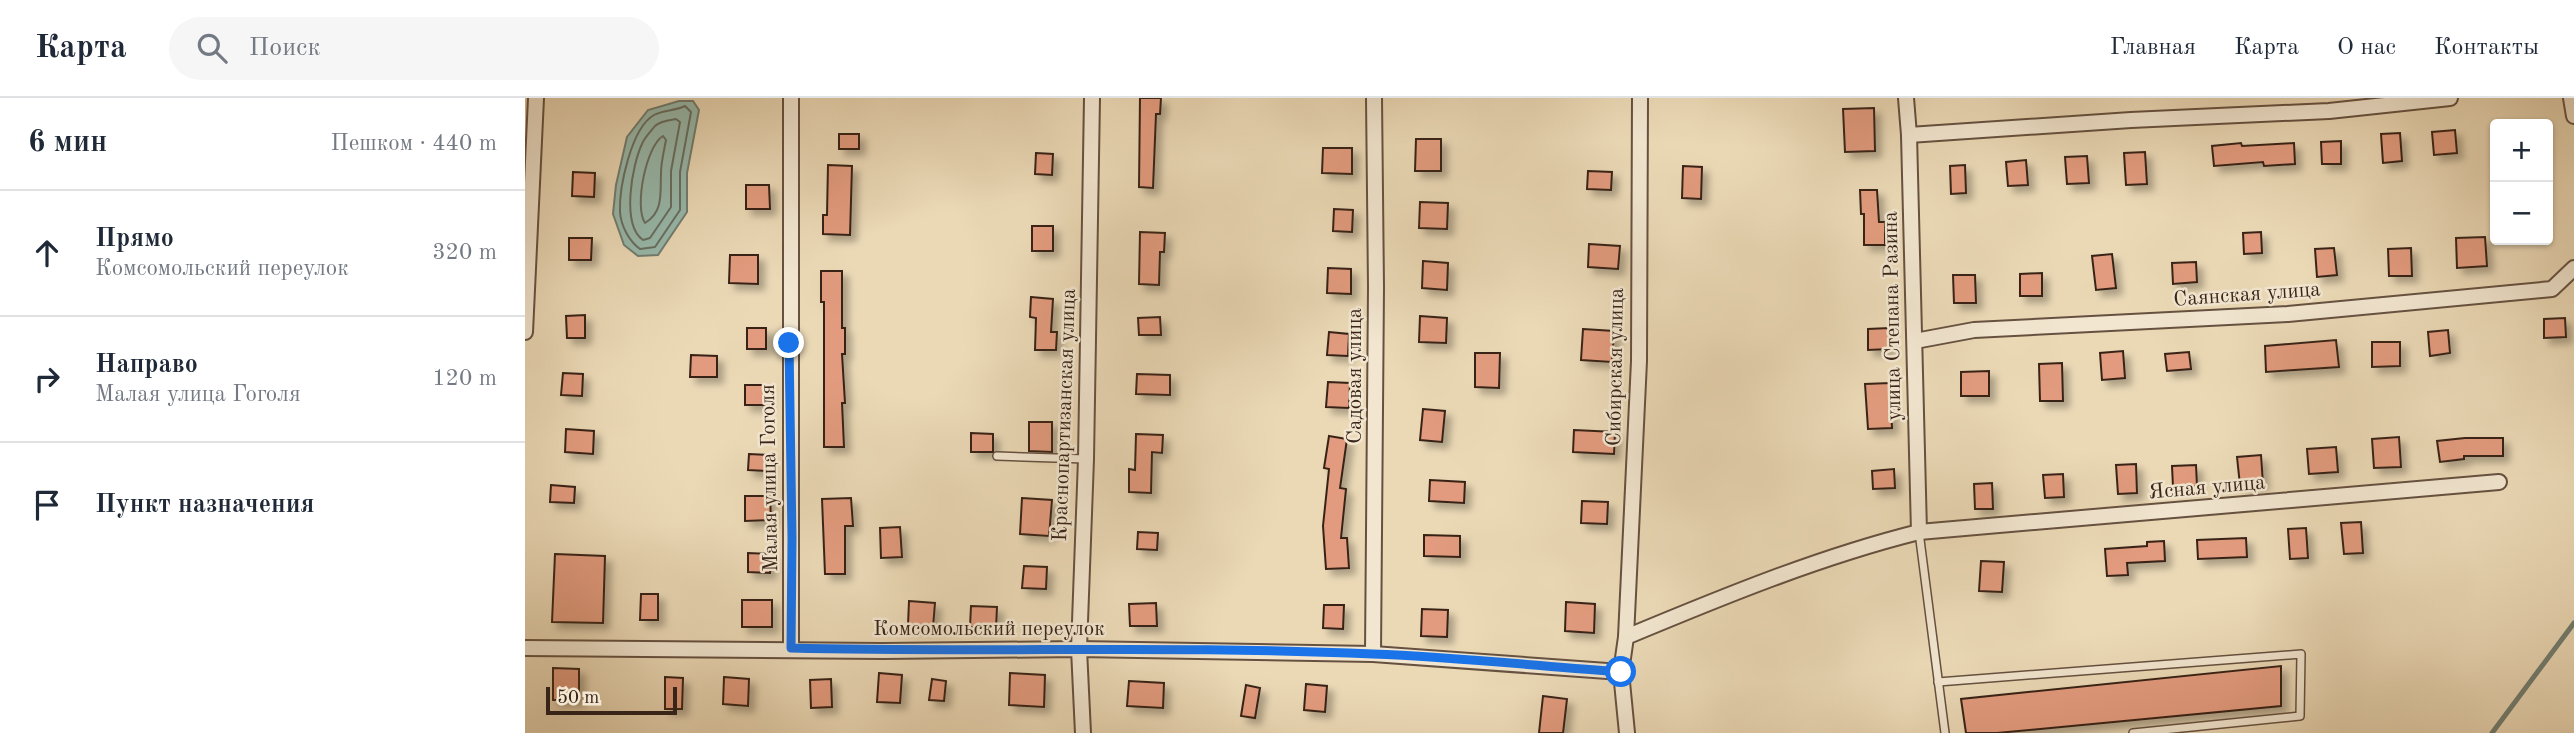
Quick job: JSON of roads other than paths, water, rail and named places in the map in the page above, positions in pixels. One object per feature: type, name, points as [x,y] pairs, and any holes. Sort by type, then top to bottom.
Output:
[{"type":"street","points":[[525,332],[536,98]]},
{"type":"street","name":"Малая улица Гоголя","points":[[791,98],[791,648]]},
{"type":"street","name":"Краснопартизанская улица","points":[[1083,733],[1079,649],[1086,458],[1092,98]]},
{"type":"street","name":"Садовая улица","points":[[1373,654],[1376,313],[1374,98]]},
{"type":"street","name":"Сибирская улица","points":[[1627,733],[1621,672],[1626,637],[1639,361],[1640,98]]},
{"type":"street","name":"улица Степана Разина","points":[[1906,98],[1919,533]]},
{"type":"street","points":[[1909,135],[2131,120],[2329,111],[2450,98]]},
{"type":"street","points":[[2571,98],[2574,117]]},
{"type":"street","name":"Саянская улица","points":[[1915,341],[1974,330],[2288,314],[2552,289],[2574,268]]},
{"type":"street","name":"Ясная улица","points":[[1626,637],[1723,597],[1880,542],[1919,533],[2499,482]]},
{"type":"street","name":"Комсомольский переулок","points":[[525,648],[1079,649],[1373,654],[1621,672]]},
{"type":"lane","points":[[997,456],[1086,458]]},
{"type":"lane","points":[[1919,533],[1945,733]]},
{"type":"lane","points":[[1938,682],[2301,654],[2300,716],[2133,733]]},
{"type":"water","points":[[679,101],[693,101],[699,110],[687,173],[687,212],[658,255],[638,256],[624,245],[613,214],[616,185],[627,137],[648,110]]},
{"type":"waterway","points":[[2492,733],[2574,623]]}]
